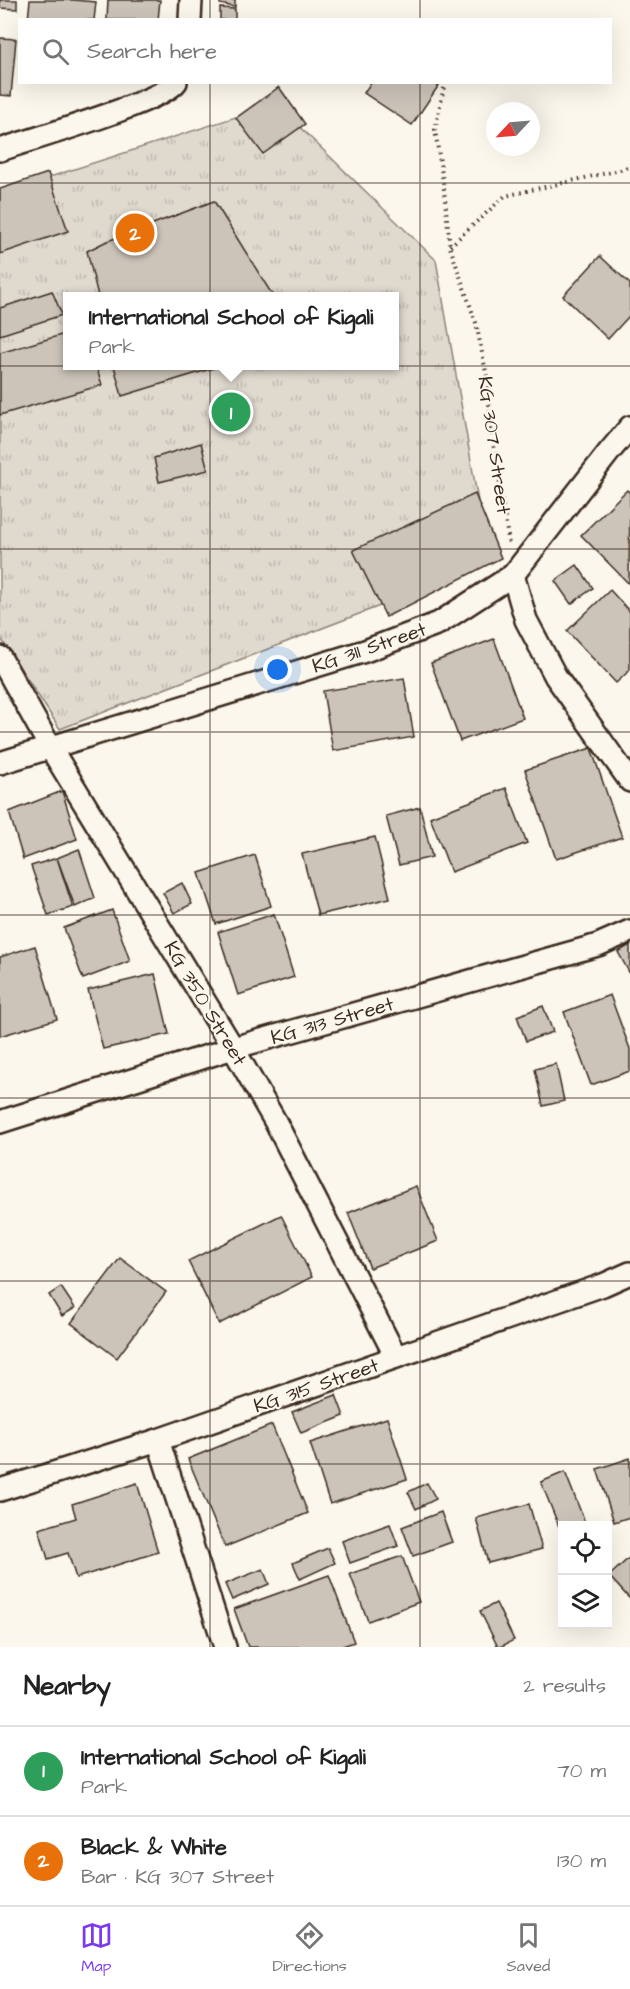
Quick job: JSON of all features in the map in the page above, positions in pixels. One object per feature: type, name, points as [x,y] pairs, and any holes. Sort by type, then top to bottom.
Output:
[{"type":"street","points":[[190,18],[191,0]]},
{"type":"street","points":[[0,150],[146,101],[174,85]]},
{"type":"street","name":"KG 311 Street","points":[[0,764],[365,651],[439,623],[513,575],[630,427]]},
{"type":"street","points":[[513,575],[526,620],[556,677],[630,781]]},
{"type":"street","name":"KG 350 Street","points":[[0,657],[50,747],[275,1121],[396,1357]]},
{"type":"street","name":"KG 313 Street","points":[[0,1122],[233,1048],[598,945],[630,931]]},
{"type":"street","name":"KG 315 Street","points":[[0,1490],[158,1440],[603,1286],[630,1273]]},
{"type":"street","points":[[158,1440],[225,1647]]},
{"type":"path","name":"KG 307 Street","points":[[445,84],[435,130],[450,247],[476,324],[486,377],[491,430],[513,575]]},
{"type":"path","points":[[450,247],[505,196],[630,166]]},
{"type":"green space","points":[[276,104],[436,260],[489,564],[60,729],[0,637],[0,193]]},
{"type":"building","points":[[0,0],[17,0],[17,9],[0,8]]},
{"type":"building","points":[[30,0],[96,2],[94,18],[28,18]]},
{"type":"building","points":[[108,0],[160,0],[158,18],[107,18]]},
{"type":"building","points":[[220,0],[235,0],[235,7],[220,4]]},
{"type":"building","points":[[220,8],[235,9],[235,18],[220,18]]},
{"type":"building","points":[[0,38],[16,39],[11,96],[0,95]]},
{"type":"building","points":[[370,84],[440,84],[412,125],[364,93]]},
{"type":"building","points":[[279,87],[305,124],[263,154],[236,118]]},
{"type":"building","points":[[48,173],[68,231],[0,254],[0,189]]},
{"type":"building","points":[[214,201],[271,292],[97,292],[87,251]]},
{"type":"building","points":[[600,256],[630,284],[630,315],[608,339],[563,296]]},
{"type":"building","points":[[52,291],[62,315],[0,335],[0,308]]},
{"type":"building","points":[[63,334],[63,370],[97,370],[102,385],[0,415],[0,353]]},
{"type":"building","points":[[115,370],[207,370],[122,396]]},
{"type":"building","points":[[201,443],[208,470],[159,482],[154,458]]},
{"type":"building","points":[[627,490],[630,493],[629,584],[581,535]]},
{"type":"building","points":[[475,494],[501,558],[386,617],[353,550]]},
{"type":"building","points":[[577,565],[593,588],[571,604],[555,581]]},
{"type":"building","points":[[610,590],[630,612],[630,670],[616,683],[567,631]]},
{"type":"building","points":[[494,639],[523,718],[460,741],[431,663]]},
{"type":"building","points":[[404,678],[414,737],[333,751],[323,691]]},
{"type":"building","points":[[591,748],[622,837],[556,859],[525,770]]},
{"type":"building","points":[[506,788],[527,843],[451,872],[430,817]]},
{"type":"building","points":[[62,791],[77,839],[23,859],[9,812]]},
{"type":"building","points":[[420,807],[432,857],[399,865],[386,816]]},
{"type":"building","points":[[375,837],[390,898],[318,915],[302,854]]},
{"type":"building","points":[[79,849],[95,898],[75,907],[57,858]]},
{"type":"building","points":[[255,855],[271,906],[216,924],[199,873]]},
{"type":"building","points":[[57,858],[73,907],[48,915],[31,866]]},
{"type":"building","points":[[182,883],[192,904],[174,913],[163,893]]},
{"type":"building","points":[[112,910],[130,961],[83,979],[64,928]]},
{"type":"building","points":[[274,914],[294,977],[238,995],[218,932]]},
{"type":"building","points":[[630,945],[630,974],[618,952]]},
{"type":"building","points":[[35,946],[57,1019],[0,1036],[0,957]]},
{"type":"building","points":[[155,974],[169,1034],[103,1049],[88,990]]},
{"type":"building","points":[[610,995],[630,1049],[630,1071],[591,1085],[564,1012]]},
{"type":"building","points":[[543,1006],[553,1032],[526,1041],[517,1016]]},
{"type":"building","points":[[556,1064],[564,1101],[543,1106],[535,1069]]},
{"type":"building","points":[[416,1186],[438,1241],[370,1268],[348,1213]]},
{"type":"building","points":[[281,1215],[312,1277],[219,1324],[188,1261]]},
{"type":"building","points":[[120,1258],[166,1292],[117,1358],[71,1323]]},
{"type":"building","points":[[61,1287],[75,1308],[62,1316],[49,1295]]},
{"type":"building","points":[[336,1395],[344,1416],[301,1433],[292,1412]]},
{"type":"building","points":[[387,1418],[407,1479],[330,1504],[310,1443]]},
{"type":"building","points":[[272,1425],[308,1513],[225,1547],[188,1459]]},
{"type":"building","points":[[630,1458],[630,1517],[614,1522],[597,1469]]},
{"type":"building","points":[[565,1472],[584,1521],[558,1521],[558,1524],[541,1482]]},
{"type":"building","points":[[137,1483],[158,1552],[76,1578],[68,1553],[48,1559],[39,1529],[76,1518],[72,1504]]},
{"type":"building","points":[[427,1483],[436,1499],[416,1509],[408,1492]]},
{"type":"building","points":[[529,1504],[542,1549],[488,1563],[476,1518]]},
{"type":"building","points":[[441,1512],[452,1542],[413,1556],[402,1527]]},
{"type":"building","points":[[390,1524],[398,1546],[350,1563],[342,1541]]},
{"type":"building","points":[[328,1548],[335,1563],[300,1579],[293,1563]]},
{"type":"building","points":[[402,1556],[419,1602],[368,1621],[350,1574]]},
{"type":"building","points":[[630,1557],[630,1598],[612,1579],[612,1573]]},
{"type":"building","points":[[263,1569],[269,1584],[232,1600],[225,1584]]},
{"type":"building","points":[[329,1575],[354,1642],[340,1647],[248,1647],[234,1609]]},
{"type":"building","points":[[496,1603],[514,1640],[500,1647],[480,1611]]},
{"type":"place","name":"Black & White","points":[[135,233]]},
{"type":"place","name":"International School of Kigali","points":[[231,412]]}]
